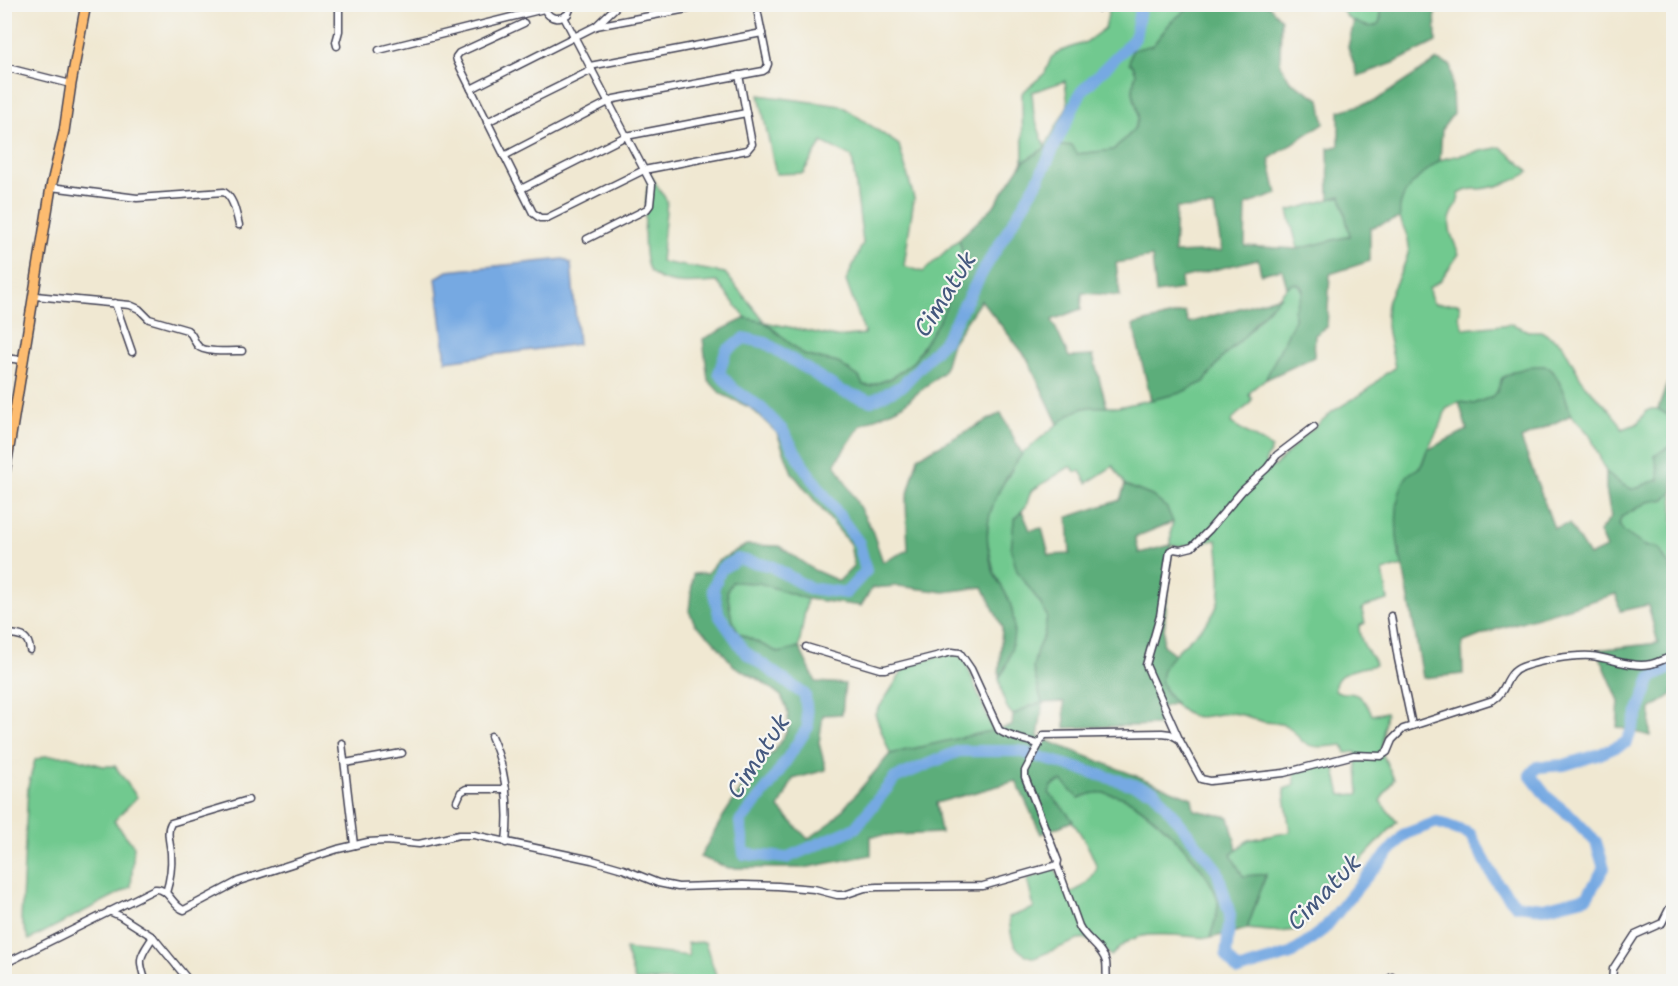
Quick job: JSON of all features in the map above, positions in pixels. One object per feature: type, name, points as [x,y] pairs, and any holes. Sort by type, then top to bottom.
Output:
[{"type":"main road","points":[[4,479],[51,188],[64,132],[70,84],[86,4]]},
{"type":"street","points":[[337,46],[339,4]]},
{"type":"street","points":[[379,50],[544,7],[547,14],[555,18],[564,17],[571,10],[572,4]]},
{"type":"street","points":[[596,26],[619,4]]},
{"type":"street","points":[[471,89],[596,26],[714,4]]},
{"type":"street","points":[[504,156],[614,99],[763,71],[768,64],[756,4]]},
{"type":"street","points":[[1089,4],[1098,8],[1099,4]]},
{"type":"street","points":[[564,17],[652,185],[650,204],[647,209],[587,239]]},
{"type":"street","points":[[524,23],[459,53],[456,57],[533,213],[540,218],[547,218],[644,170],[747,150],[752,144],[739,75]]},
{"type":"street","points":[[487,122],[591,68],[762,33]]},
{"type":"street","points":[[4,67],[70,84]]},
{"type":"street","points":[[521,189],[626,136],[746,113]]},
{"type":"street","points":[[51,188],[137,198],[224,192],[230,198],[239,225]]},
{"type":"street","points":[[34,296],[130,304],[149,319],[192,333],[197,346],[203,350],[242,351]]},
{"type":"street","points":[[115,303],[132,352]]},
{"type":"street","points":[[4,358],[23,360]]},
{"type":"street","points":[[1314,427],[1277,454],[1267,468],[1242,491],[1192,547],[1170,551],[1160,616],[1146,665],[1179,739],[1201,779],[1210,781],[1284,773],[1354,756],[1381,756],[1387,752],[1392,740],[1403,729],[1500,696],[1508,677],[1523,667],[1576,656],[1636,664],[1652,664],[1674,656]]},
{"type":"street","points":[[1391,616],[1412,725]]},
{"type":"street","points":[[4,633],[25,637],[29,641],[30,650]]},
{"type":"street","points":[[806,647],[880,669],[952,652],[960,653],[971,669],[999,730],[1037,746]]},
{"type":"street","points":[[1107,981],[1104,957],[1098,948],[1083,935],[1079,926],[1058,861],[1025,777],[1025,771],[1041,737],[1048,734],[1162,733],[1179,739]]},
{"type":"street","points":[[491,736],[500,754],[506,789],[507,843]]},
{"type":"street","points":[[342,743],[354,845]]},
{"type":"street","points":[[345,763],[402,753]]},
{"type":"street","points":[[457,801],[461,792],[466,789],[506,789]]},
{"type":"street","points":[[166,893],[171,863],[168,832],[171,823],[248,800]]},
{"type":"street","points":[[4,964],[158,888],[166,893],[179,909],[184,910],[239,881],[368,842],[419,844],[474,835],[623,868],[668,886],[778,886],[814,889],[837,895],[849,895],[865,888],[877,887],[983,886],[1058,865]]},
{"type":"street","points":[[1612,981],[1613,969],[1635,935],[1662,924],[1669,909],[1674,907]]},
{"type":"street","points":[[109,911],[120,915],[153,937],[190,981]]},
{"type":"street","points":[[146,981],[140,966],[141,957],[153,937]]},
{"type":"street","points":[[1384,981],[1392,977]]},
{"type":"green space","points":[[1110,5],[1189,5],[1133,66],[1137,73],[1133,91],[1138,120],[1131,133],[1114,150],[1077,154],[1071,145],[1045,148],[1023,162],[1022,93],[1045,73],[1051,58],[1058,52],[1086,42],[1105,28]],"holes":[[[1065,81],[1068,105],[1045,147],[1034,116],[1032,92]]]},
{"type":"green space","points":[[1189,5],[1268,5],[1281,19],[1280,64],[1290,81],[1320,99],[1324,123],[1269,159],[1277,194],[1246,205],[1245,246],[1298,249],[1350,236],[1341,196],[1329,199],[1328,148],[1339,146],[1339,111],[1375,101],[1437,60],[1451,65],[1453,114],[1442,129],[1440,160],[1418,178],[1406,192],[1400,208],[1400,218],[1370,228],[1370,261],[1330,274],[1327,327],[1315,335],[1314,357],[1265,380],[1294,321],[1294,310],[1303,292],[1302,287],[1298,284],[1287,287],[1282,269],[1261,274],[1258,259],[1181,278],[1182,289],[1156,293],[1152,257],[1116,263],[1120,296],[1082,293],[1081,309],[1052,320],[1069,357],[1093,356],[1107,407],[1080,409],[1058,424],[1027,358],[981,300],[952,343],[944,371],[903,405],[861,425],[835,463],[872,530],[883,562],[908,550],[906,501],[918,457],[1001,413],[1022,454],[1000,489],[988,522],[988,544],[993,570],[1008,598],[1014,628],[1008,660],[999,678],[1002,627],[983,587],[944,592],[898,586],[872,588],[861,606],[807,599],[759,583],[732,582],[727,591],[731,615],[738,633],[779,653],[799,647],[816,682],[845,684],[842,714],[823,715],[819,743],[826,770],[793,779],[779,808],[808,839],[833,821],[890,754],[1012,726],[1013,715],[1030,706],[1042,703],[1033,668],[1037,650],[1044,635],[1047,616],[1017,571],[1011,550],[1014,520],[1022,511],[1030,530],[1042,528],[1049,555],[1070,554],[1068,517],[1120,500],[1125,485],[1152,496],[1167,508],[1173,522],[1135,537],[1139,553],[1171,545],[1163,645],[1175,654],[1162,672],[1162,684],[1175,703],[1157,709],[1159,725],[1065,728],[1064,702],[1043,703],[1038,737],[1192,798],[1194,810],[1229,817],[1237,849],[1231,855],[1243,876],[1266,874],[1247,929],[1210,938],[1217,915],[1218,902],[1205,875],[1180,843],[1150,814],[1136,804],[1110,794],[1090,794],[1079,798],[1062,781],[1051,787],[1049,793],[1073,821],[1041,834],[1016,781],[936,803],[941,833],[871,836],[871,855],[804,868],[729,868],[700,857],[747,780],[776,749],[789,727],[787,709],[781,696],[761,681],[734,666],[711,638],[695,624],[689,611],[693,574],[707,573],[716,562],[746,545],[779,546],[814,570],[839,581],[854,566],[850,544],[792,473],[777,433],[751,408],[721,394],[708,380],[703,339],[746,318],[764,322],[804,355],[838,363],[859,377],[863,385],[870,386],[892,378],[914,361],[940,319],[965,264],[959,239],[993,207],[1023,162],[1045,148],[1072,145],[1077,154],[1113,150],[1134,129],[1138,111],[1133,91],[1136,73],[1129,63],[1132,50],[1153,45],[1171,22]],"holes":[[[1214,207],[1222,251],[1174,253],[1176,208]]]},
{"type":"green space","points":[[1338,5],[1379,5],[1380,21],[1372,27],[1360,25],[1347,17]]},
{"type":"green space","points":[[1379,5],[1435,5],[1436,42],[1394,63],[1358,76],[1348,47],[1354,21],[1366,26],[1376,25],[1381,19]]},
{"type":"green space","points":[[759,95],[842,106],[899,145],[914,198],[904,266],[923,272],[959,239],[965,264],[940,319],[914,361],[891,378],[870,386],[863,385],[859,377],[838,363],[804,355],[765,322],[836,337],[865,334],[846,281],[863,243],[852,157],[822,142],[803,173],[776,174]]},
{"type":"green space","points":[[1501,147],[1529,172],[1503,184],[1483,189],[1470,189],[1459,194],[1450,225],[1459,254],[1440,281],[1429,288],[1433,303],[1459,304],[1459,316],[1464,329],[1512,324],[1528,331],[1541,331],[1562,344],[1584,384],[1605,405],[1620,423],[1622,429],[1637,424],[1646,411],[1651,409],[1658,409],[1668,415],[1671,430],[1670,446],[1654,456],[1659,480],[1632,489],[1621,484],[1606,472],[1590,435],[1571,415],[1565,395],[1552,370],[1502,378],[1497,392],[1491,397],[1474,404],[1459,402],[1446,409],[1421,466],[1408,476],[1397,513],[1399,555],[1403,566],[1383,571],[1388,600],[1364,607],[1362,610],[1365,623],[1359,626],[1360,634],[1375,665],[1343,674],[1338,678],[1335,690],[1361,698],[1372,715],[1386,712],[1381,751],[1394,779],[1380,801],[1397,822],[1362,859],[1340,868],[1301,929],[1281,932],[1247,929],[1266,875],[1243,876],[1231,855],[1248,840],[1290,832],[1284,789],[1295,785],[1294,771],[1333,762],[1341,795],[1359,794],[1356,752],[1346,753],[1343,745],[1312,746],[1282,724],[1264,722],[1232,713],[1197,717],[1185,713],[1176,704],[1162,683],[1163,670],[1211,617],[1216,608],[1220,592],[1217,540],[1171,545],[1173,522],[1152,496],[1125,485],[1113,466],[1087,483],[1080,471],[1075,472],[1072,467],[1069,467],[1031,491],[1026,506],[1014,520],[1040,603],[1047,616],[1044,635],[1037,650],[1033,668],[1042,703],[1030,706],[1013,715],[1005,703],[999,678],[1006,668],[1009,600],[994,572],[987,539],[989,517],[998,490],[1013,465],[1023,453],[1072,412],[1091,406],[1118,407],[1180,393],[1204,382],[1221,359],[1244,337],[1287,287],[1298,283],[1303,292],[1294,310],[1294,321],[1268,376],[1253,389],[1249,395],[1252,399],[1250,403],[1235,416],[1231,423],[1272,448],[1265,462],[1274,467],[1333,411],[1368,390],[1395,368],[1386,307],[1408,253],[1407,235],[1399,209],[1408,187],[1426,170],[1443,159]]},
{"type":"green space","points":[[649,173],[667,201],[661,262],[725,273],[765,322],[746,318],[717,282],[674,283],[651,272],[647,263],[644,238]]},
{"type":"green space","points":[[1341,196],[1350,236],[1298,249],[1288,211]]},
{"type":"green space","points":[[1281,296],[1221,359],[1204,382],[1180,393],[1151,400],[1133,325],[1185,312],[1188,323]]},
{"type":"green space","points":[[1533,366],[1545,366],[1552,370],[1562,389],[1571,415],[1521,439],[1554,528],[1569,524],[1589,556],[1606,548],[1599,532],[1611,517],[1606,489],[1606,472],[1621,484],[1632,489],[1659,480],[1654,456],[1670,446],[1671,430],[1668,415],[1658,409],[1667,384],[1673,380],[1673,492],[1665,499],[1648,502],[1621,517],[1619,525],[1624,532],[1646,547],[1653,546],[1659,549],[1673,573],[1673,694],[1651,709],[1650,736],[1617,727],[1619,701],[1597,650],[1658,643],[1648,605],[1620,611],[1616,594],[1497,629],[1462,643],[1463,674],[1423,678],[1398,545],[1399,494],[1408,475],[1420,467],[1427,450],[1467,430],[1459,402],[1474,404],[1491,397],[1497,392],[1502,378],[1515,371]]},
{"type":"green space","points":[[1673,492],[1673,573],[1659,549],[1636,542],[1619,525],[1621,517],[1648,502],[1665,499]]},
{"type":"green space","points":[[732,582],[760,583],[807,599],[799,647],[779,653],[738,633],[731,615],[727,591]]},
{"type":"green space","points":[[952,652],[964,658],[993,731],[890,754],[875,714],[906,666]]},
{"type":"green space","points":[[45,756],[68,756],[103,766],[115,766],[137,797],[114,821],[134,846],[131,887],[29,940],[21,920],[28,786],[35,760]]},
{"type":"green space","points":[[1062,781],[1079,798],[1097,792],[1124,798],[1149,814],[1179,843],[1205,874],[1218,901],[1217,915],[1210,938],[1164,935],[1138,937],[1120,947],[1111,956],[1096,943],[1083,938],[1034,958],[1021,952],[1012,937],[1009,917],[1034,908],[1027,879],[1055,868],[1066,895],[1084,885],[1097,868],[1077,828],[1049,793],[1051,787]]},
{"type":"green space","points":[[705,942],[718,981],[635,981],[625,949],[689,956],[687,943]]},
{"type":"water","points":[[564,259],[571,264],[578,344],[446,361],[436,278],[447,271]]},
{"type":"waterway","name":"Cimatuk","points":[[1141,4],[1135,38],[1081,92],[1036,184],[983,271],[945,340],[902,386],[871,401],[841,391],[766,343],[744,338],[726,351],[719,373],[733,389],[760,407],[783,431],[806,470],[859,543],[866,571],[846,593],[809,588],[771,566],[738,559],[721,569],[713,589],[719,615],[745,652],[805,695],[808,727],[770,785],[740,822],[744,854],[786,858],[855,828],[895,778],[959,751],[1019,751],[1154,791],[1217,870],[1230,915],[1226,956],[1238,970],[1291,954],[1324,929],[1405,834],[1437,822],[1470,834],[1497,883],[1516,905],[1544,908],[1587,897],[1604,868],[1596,842],[1574,819],[1547,797],[1530,775],[1537,767],[1564,765],[1600,754],[1627,742],[1651,678],[1674,666]]}]
